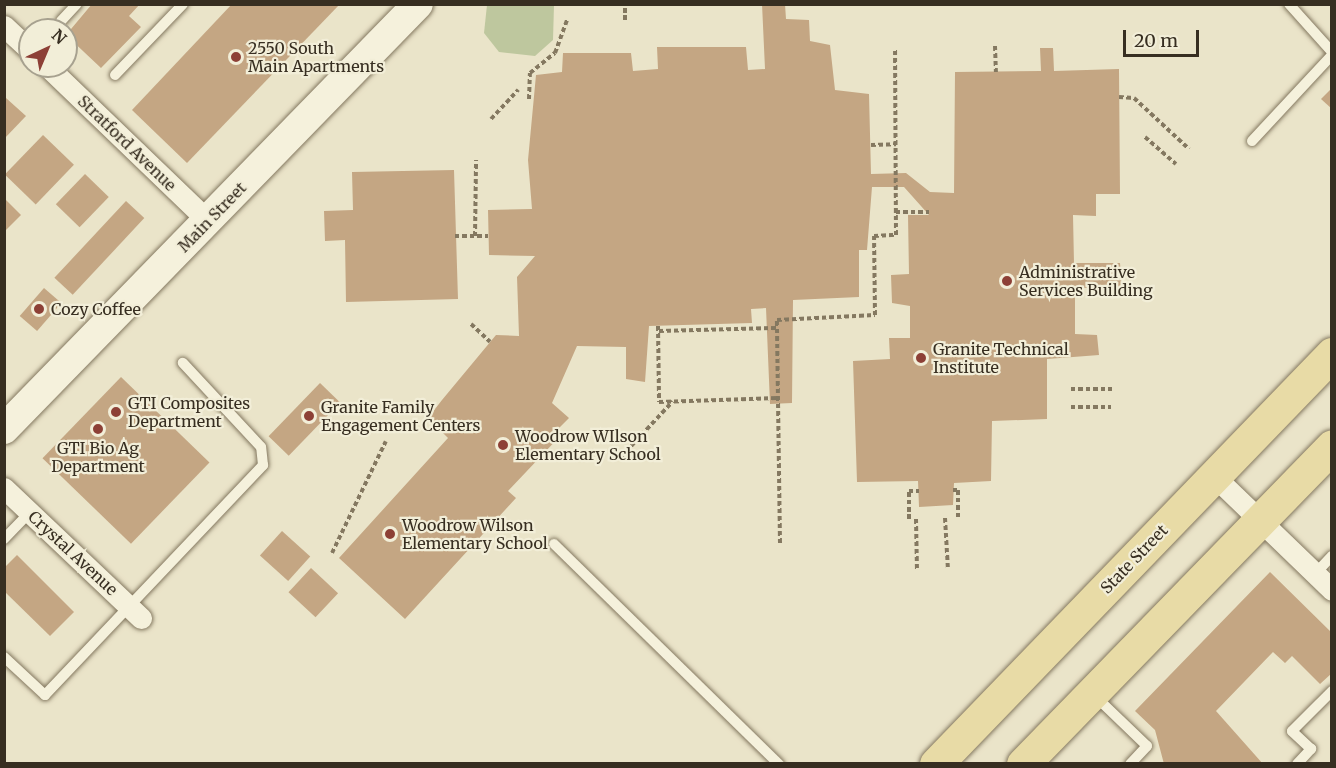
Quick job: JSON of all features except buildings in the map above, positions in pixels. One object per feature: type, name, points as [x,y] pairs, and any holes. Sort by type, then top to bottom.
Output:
[{"type":"main road","name":"State Street","points":[[946,760],[1332,354]]},
{"type":"main road","points":[[1023,764],[1332,446]]},
{"type":"street","name":"Main Street","points":[[4,429],[418,4]]},
{"type":"street","points":[[4,26],[18,39]]},
{"type":"street","name":"Stratford Avenue","points":[[59,78],[208,221]]},
{"type":"street","points":[[1214,476],[1332,590]]},
{"type":"street","name":"Crystal Avenue","points":[[4,489],[135,612]]},
{"type":"lane","points":[[64,18],[77,4]]},
{"type":"lane","points":[[115,75],[183,4]]},
{"type":"lane","points":[[1252,141],[1332,53],[1289,4]]},
{"type":"lane","points":[[4,657],[45,695],[135,612],[263,465],[261,447],[183,363]]},
{"type":"lane","points":[[4,539],[30,512]]},
{"type":"lane","points":[[554,544],[779,764]]},
{"type":"lane","points":[[1315,574],[1332,556]]},
{"type":"lane","points":[[1297,764],[1311,749],[1292,731],[1332,691]]},
{"type":"lane","points":[[1091,692],[1147,746],[1130,764]]},
{"type":"path","points":[[625,4],[625,20]]},
{"type":"path","points":[[528,99],[530,73],[555,52],[567,20]]},
{"type":"path","points":[[1148,47],[1154,40]]},
{"type":"path","points":[[995,46],[996,72]]},
{"type":"path","points":[[780,543],[777,320],[875,315],[874,236],[896,235],[895,48]]},
{"type":"path","points":[[491,119],[518,90]]},
{"type":"path","points":[[1119,97],[1134,98],[1189,149]]},
{"type":"path","points":[[1145,137],[1176,164]]},
{"type":"path","points":[[871,145],[896,144]]},
{"type":"path","points":[[475,236],[476,160]]},
{"type":"path","points":[[896,212],[929,212]]},
{"type":"path","points":[[456,236],[488,236]]},
{"type":"path","points":[[471,324],[490,342]]},
{"type":"path","points":[[658,326],[659,402],[778,398]]},
{"type":"path","points":[[658,332],[777,328]]},
{"type":"path","points":[[1071,389],[1112,389]]},
{"type":"path","points":[[621,457],[674,401]]},
{"type":"path","points":[[1071,407],[1112,407]]},
{"type":"path","points":[[332,553],[386,441]]},
{"type":"path","points":[[953,490],[958,490],[958,518]]},
{"type":"path","points":[[909,519],[909,491],[919,491]]},
{"type":"path","points":[[945,518],[948,570]]},
{"type":"path","points":[[916,519],[917,569]]},
{"type":"green space","points":[[487,5],[554,5],[553,40],[535,56],[499,52],[484,33]]},
{"type":"place","name":"2550 South Main Apartments","points":[[236,57]]},
{"type":"place","name":"Administrative Services Building","points":[[1007,281]]},
{"type":"place","name":"Cozy Coffee","points":[[39,309]]},
{"type":"place","name":"Granite Technical Institute","points":[[921,358]]},
{"type":"place","name":"GTI Composites Department","points":[[116,412]]},
{"type":"place","name":"Granite Family Engagement Centers","points":[[309,416]]},
{"type":"place","name":"GTI Bio Ag Department","points":[[98,429]]},
{"type":"place","name":"Woodrow WIlson Elementary School","points":[[503,445]]},
{"type":"place","name":"Woodrow Wilson Elementary School","points":[[390,534]]}]
